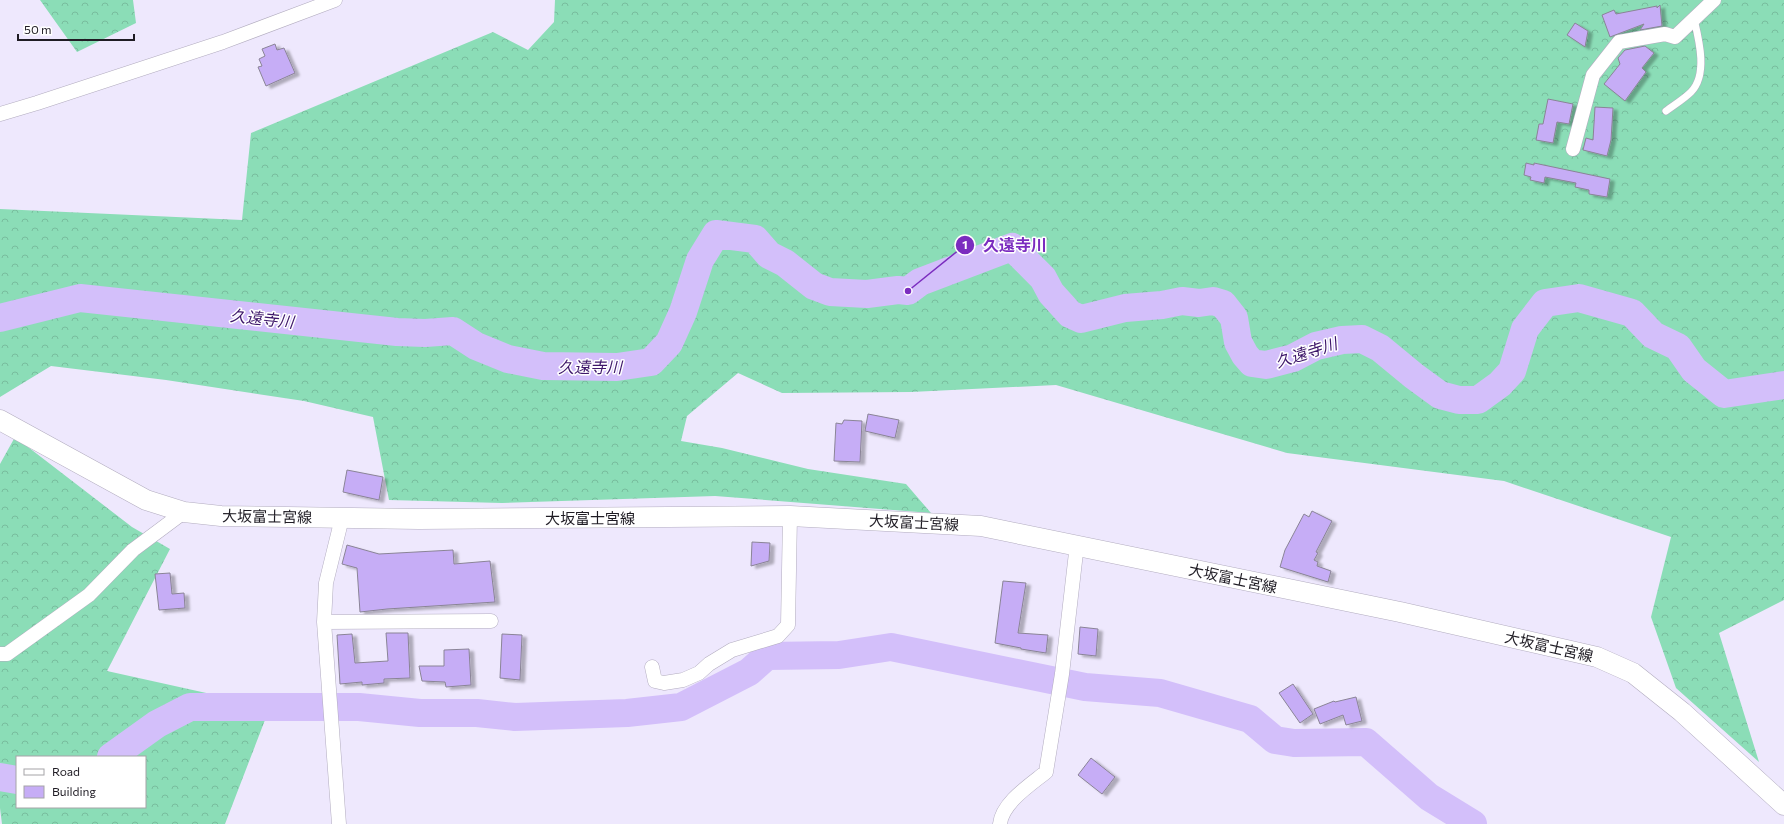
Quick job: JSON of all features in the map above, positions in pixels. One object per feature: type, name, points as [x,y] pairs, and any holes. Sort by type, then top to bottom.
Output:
[{"type":"main road","name":"大坂富士宮線","points":[[0,420],[146,500],[184,512],[221,516],[419,519],[790,516],[980,526],[1077,544],[1400,612],[1597,657],[1633,673],[1682,712],[1784,805]]},
{"type":"street","points":[[0,114],[223,42],[335,0]]},
{"type":"street","points":[[1573,149],[1593,75],[1619,42],[1665,34],[1675,37],[1714,0]]},
{"type":"street","points":[[0,654],[7,654],[89,595],[133,550],[184,512]]},
{"type":"street","points":[[652,667],[655,681],[664,683],[683,680],[699,674],[709,664],[732,650],[778,636],[788,625],[790,516]]},
{"type":"street","points":[[339,824],[329,673],[324,622],[326,583],[342,518]]},
{"type":"street","points":[[1000,824],[1007,805],[1046,772],[1062,674],[1077,544]]},
{"type":"street","points":[[324,622],[491,621]]},
{"type":"lane","points":[[1666,111],[1692,92],[1698,81],[1701,52],[1694,19]]},
{"type":"green space","points":[[40,0],[133,0],[136,23],[77,52]]},
{"type":"green space","points":[[555,0],[1784,0],[1784,600],[1719,633],[1759,762],[1676,688],[1651,617],[1671,537],[1504,481],[1287,453],[1056,385],[911,392],[782,393],[738,373],[687,416],[681,441],[722,448],[808,469],[906,484],[931,513],[715,496],[502,503],[389,500],[373,417],[304,401],[166,380],[51,366],[0,397],[0,209],[242,220],[251,133],[493,32],[528,50],[554,22]]},
{"type":"green space","points":[[15,437],[132,527],[170,549],[107,671],[270,707],[225,824],[2,824],[0,808],[0,464]]},
{"type":"building","points":[[1660,5],[1662,26],[1640,30],[1644,24],[1610,37],[1602,15],[1614,10],[1616,14],[1657,6],[1657,8]]},
{"type":"building","points":[[1575,23],[1588,31],[1585,47],[1567,35]]},
{"type":"building","points":[[275,44],[277,50],[284,48],[295,73],[266,86],[258,67],[262,66],[259,59],[265,56],[262,49]]},
{"type":"building","points":[[1645,46],[1654,53],[1642,68],[1646,72],[1625,101],[1604,84],[1620,64],[1618,58],[1625,50]]},
{"type":"building","points":[[1548,99],[1573,104],[1569,124],[1557,122],[1553,143],[1536,140],[1539,124],[1543,124]]},
{"type":"building","points":[[1595,107],[1613,108],[1611,140],[1607,156],[1583,150],[1586,138],[1593,140]]},
{"type":"building","points":[[1526,163],[1534,165],[1534,163],[1610,179],[1607,197],[1589,194],[1589,190],[1575,187],[1576,183],[1545,177],[1544,183],[1530,180],[1531,177],[1524,175]]},
{"type":"building","points":[[868,414],[899,420],[895,438],[865,431]]},
{"type":"building","points":[[844,420],[862,421],[860,462],[834,461],[836,423],[842,424]]},
{"type":"building","points":[[347,470],[383,477],[379,500],[343,492]]},
{"type":"building","points":[[1312,511],[1332,521],[1316,552],[1318,553],[1314,560],[1318,562],[1317,566],[1331,571],[1328,582],[1280,567],[1285,550],[1304,514],[1309,517]]},
{"type":"building","points":[[752,542],[770,543],[769,561],[751,566]]},
{"type":"building","points":[[347,545],[379,554],[453,550],[454,564],[490,561],[495,602],[360,612],[357,568],[342,564]]},
{"type":"building","points":[[170,573],[172,594],[184,593],[185,608],[159,610],[155,574]]},
{"type":"building","points":[[1003,581],[1026,583],[1018,633],[1048,635],[1046,653],[995,643]]},
{"type":"building","points":[[1080,627],[1098,629],[1096,656],[1078,654]]},
{"type":"building","points":[[386,633],[408,633],[410,678],[384,679],[384,683],[362,685],[362,682],[340,684],[337,635],[352,634],[355,663],[388,661]]},
{"type":"building","points":[[502,634],[522,635],[520,680],[500,678]]},
{"type":"building","points":[[469,649],[471,685],[446,687],[445,682],[422,681],[419,666],[444,666],[444,650]]},
{"type":"building","points":[[1293,684],[1313,714],[1300,723],[1279,693]]},
{"type":"building","points":[[1356,697],[1362,721],[1346,725],[1343,715],[1320,724],[1314,709],[1334,701]]},
{"type":"building","points":[[1091,758],[1115,777],[1102,794],[1078,775]]},
{"type":"waterway","name":"久遠寺川","points":[[0,318],[80,298],[397,332],[425,333],[453,331],[476,346],[508,359],[543,366],[617,367],[651,362],[669,343],[683,312],[700,260],[716,234],[755,239],[769,255],[785,263],[814,286],[830,292],[867,294],[898,290],[908,291],[920,282],[1012,247],[1043,278],[1051,293],[1070,314],[1081,319],[1125,308],[1162,305],[1182,301],[1199,303],[1213,301],[1223,304],[1234,318],[1238,342],[1245,355],[1252,363],[1266,365],[1293,358],[1316,346],[1342,340],[1362,339],[1380,348],[1440,395],[1459,400],[1478,400],[1500,384],[1512,371],[1525,329],[1545,303],[1579,298],[1632,313],[1653,335],[1678,347],[1694,370],[1724,394],[1784,385]]},
{"type":"waterway","points":[[112,756],[157,724],[190,707],[359,707],[420,713],[477,713],[515,717],[627,713],[681,707],[749,672],[767,656],[839,655],[891,647],[1085,687],[1160,693],[1250,719],[1275,740],[1294,743],[1366,742],[1429,797],[1473,824]]},
{"type":"waterway","points":[[0,777],[16,780]]},
{"type":"place","name":"久遠寺川","points":[[908,291]]}]
